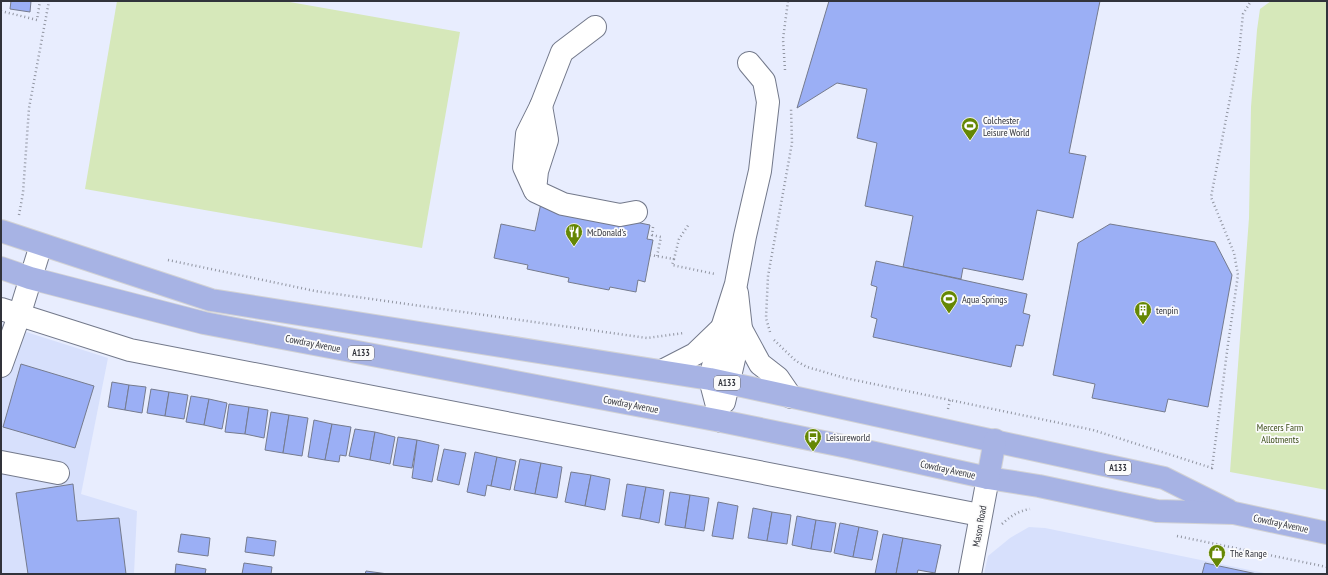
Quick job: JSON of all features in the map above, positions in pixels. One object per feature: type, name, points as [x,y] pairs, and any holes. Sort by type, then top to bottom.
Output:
[{"type":"main road","name":"Cowdray Avenue","points":[[1,231],[211,300],[719,381],[1164,478],[1234,513]]},
{"type":"main road","name":"Cowdray Avenue","points":[[1,268],[30,278],[204,323],[721,421],[988,478],[1039,486],[1157,511],[1234,513],[1327,533]]},
{"type":"main road","points":[[988,478],[995,440]]},
{"type":"street","points":[[596,27],[562,52],[541,106],[526,134],[524,167],[535,191],[563,204],[620,215],[645,218]]},
{"type":"street","points":[[721,421],[719,381],[731,328],[736,284],[745,236],[760,171],[768,102],[764,81],[749,63]]},
{"type":"street","points":[[1,366],[10,313],[30,278],[41,244]]},
{"type":"street","points":[[10,313],[130,350],[980,514]]},
{"type":"street","points":[[662,371],[695,354],[731,328]]},
{"type":"street","points":[[731,328],[760,364],[778,378],[791,397]]},
{"type":"street","points":[[1,462],[58,473]]},
{"type":"street","name":"Mason Road","points":[[970,574],[980,514],[988,478]]},
{"type":"path","points":[[1,11],[37,20],[40,1]]},
{"type":"path","points":[[19,216],[23,193],[29,108],[49,1]]},
{"type":"path","points":[[786,75],[783,39],[788,1]]},
{"type":"path","points":[[790,100],[792,116],[792,143],[768,276],[766,318],[771,337],[796,361],[807,367],[845,378],[1093,430],[1212,468],[1238,275],[1234,253],[1211,196],[1239,52],[1243,14],[1251,1]]},
{"type":"path","points":[[645,218],[652,235],[661,237],[657,256]]},
{"type":"path","points":[[689,224],[679,239],[672,265],[716,275]]},
{"type":"path","points":[[650,255],[674,259]]},
{"type":"path","points":[[164,260],[315,291],[647,338],[685,333]]},
{"type":"path","points":[[1001,526],[1010,516],[1030,509],[1036,509]]},
{"type":"path","points":[[1174,535],[1327,567]]},
{"type":"shaded area","points":[[1,324],[108,358],[81,494],[137,511],[134,574],[1,574]]},
{"type":"shaded area","points":[[1029,527],[1045,528],[1269,574],[984,574],[988,556],[1010,538]]},
{"type":"green space","points":[[117,1],[284,1],[460,32],[422,248],[85,189]]},
{"type":"green space","name":"Mercers Farm Allotments","points":[[1271,1],[1327,1],[1327,490],[1230,472],[1249,218],[1251,107],[1257,30],[1260,9]]},
{"type":"building","points":[[11,1],[31,1],[30,12],[10,9]]},
{"type":"building","name":"Colchester Leisure World","points":[[829,1],[1100,1],[1069,153],[1086,156],[1073,218],[1037,210],[1023,280],[963,268],[961,279],[903,267],[913,216],[865,206],[877,143],[857,138],[867,89],[837,83],[797,108]]},
{"type":"building","name":"McDonald's","points":[[541,203],[650,225],[647,239],[653,240],[645,282],[638,280],[636,292],[610,287],[609,290],[568,282],[569,278],[527,269],[528,265],[494,258],[501,224],[535,231]]},
{"type":"building","name":"tenpin","points":[[1110,224],[1215,242],[1232,275],[1208,407],[1168,399],[1165,412],[1092,398],[1095,384],[1053,375],[1078,243]]},
{"type":"building","name":"Aqua Springs","points":[[876,261],[1027,294],[1023,313],[1030,315],[1023,346],[1016,345],[1011,367],[873,337],[877,319],[871,317],[877,287],[871,285]]},
{"type":"building","points":[[21,364],[94,386],[75,448],[3,427]]},
{"type":"building","points":[[112,382],[129,385],[125,410],[108,407]]},
{"type":"building","points":[[129,385],[146,387],[142,413],[125,410]]},
{"type":"building","points":[[151,389],[169,392],[165,416],[147,413]]},
{"type":"building","points":[[169,392],[188,395],[184,419],[165,416]]},
{"type":"building","points":[[191,396],[209,399],[204,425],[186,422]]},
{"type":"building","points":[[209,399],[227,403],[222,429],[204,425]]},
{"type":"building","points":[[229,404],[249,407],[245,434],[225,432]]},
{"type":"building","points":[[249,407],[268,410],[264,438],[245,434]]},
{"type":"building","points":[[271,412],[289,415],[283,453],[265,450]]},
{"type":"building","points":[[289,415],[308,418],[302,456],[283,453]]},
{"type":"building","points":[[314,420],[332,424],[325,460],[308,457]]},
{"type":"building","points":[[332,424],[351,427],[346,456],[340,455],[339,462],[325,460]]},
{"type":"building","points":[[355,429],[375,432],[370,460],[349,456]]},
{"type":"building","points":[[375,432],[395,437],[390,464],[370,460]]},
{"type":"building","points":[[398,437],[417,440],[412,468],[393,465]]},
{"type":"building","points":[[417,440],[439,445],[432,482],[412,478]]},
{"type":"building","points":[[444,449],[466,453],[459,485],[437,480]]},
{"type":"building","points":[[475,452],[497,457],[491,486],[487,485],[485,496],[467,492]]},
{"type":"building","points":[[497,457],[516,461],[510,490],[491,486]]},
{"type":"building","points":[[520,459],[541,463],[535,494],[514,490]]},
{"type":"building","points":[[541,463],[562,467],[557,498],[535,494]]},
{"type":"building","points":[[571,472],[591,475],[585,506],[565,502]]},
{"type":"building","points":[[591,475],[610,479],[605,510],[585,506]]},
{"type":"building","points":[[73,484],[77,521],[119,518],[126,574],[28,574],[16,493]]},
{"type":"building","points":[[627,484],[646,487],[640,519],[622,516]]},
{"type":"building","points":[[646,487],[664,490],[659,523],[640,519]]},
{"type":"building","points":[[670,492],[690,495],[685,528],[665,525]]},
{"type":"building","points":[[690,495],[709,498],[704,531],[685,528]]},
{"type":"building","points":[[718,502],[738,506],[733,539],[712,536]]},
{"type":"building","points":[[753,508],[772,512],[767,541],[748,538]]},
{"type":"building","points":[[772,512],[791,515],[787,544],[767,541]]},
{"type":"building","points":[[797,516],[816,520],[811,549],[792,545]]},
{"type":"building","points":[[816,520],[836,523],[831,552],[811,549]]},
{"type":"building","points":[[840,523],[859,527],[853,557],[834,553]]},
{"type":"building","points":[[859,527],[878,531],[872,560],[853,557]]},
{"type":"building","points":[[181,534],[210,538],[208,556],[178,552]]},
{"type":"building","points":[[883,534],[903,538],[896,574],[875,574]]},
{"type":"building","points":[[247,537],[276,541],[274,556],[245,552]]},
{"type":"building","points":[[903,538],[941,545],[935,573],[918,570],[917,574],[896,574]]},
{"type":"building","points":[[244,563],[272,567],[271,574],[242,574]]},
{"type":"building","name":"The Range","points":[[1205,563],[1257,574],[1202,574]]},
{"type":"building","points":[[176,564],[206,569],[205,574],[175,574]]},
{"type":"building","points":[[366,571],[388,574],[365,574]]},
{"type":"place","name":"Colchester Leisure World","points":[[970,141]]},
{"type":"place","name":"McDonald's","points":[[574,247]]},
{"type":"place","name":"Aqua Springs","points":[[949,314]]},
{"type":"place","name":"tenpin","points":[[1143,325]]},
{"type":"place","name":"Leisureworld","points":[[813,452]]},
{"type":"place","name":"The Range","points":[[1217,568]]}]
